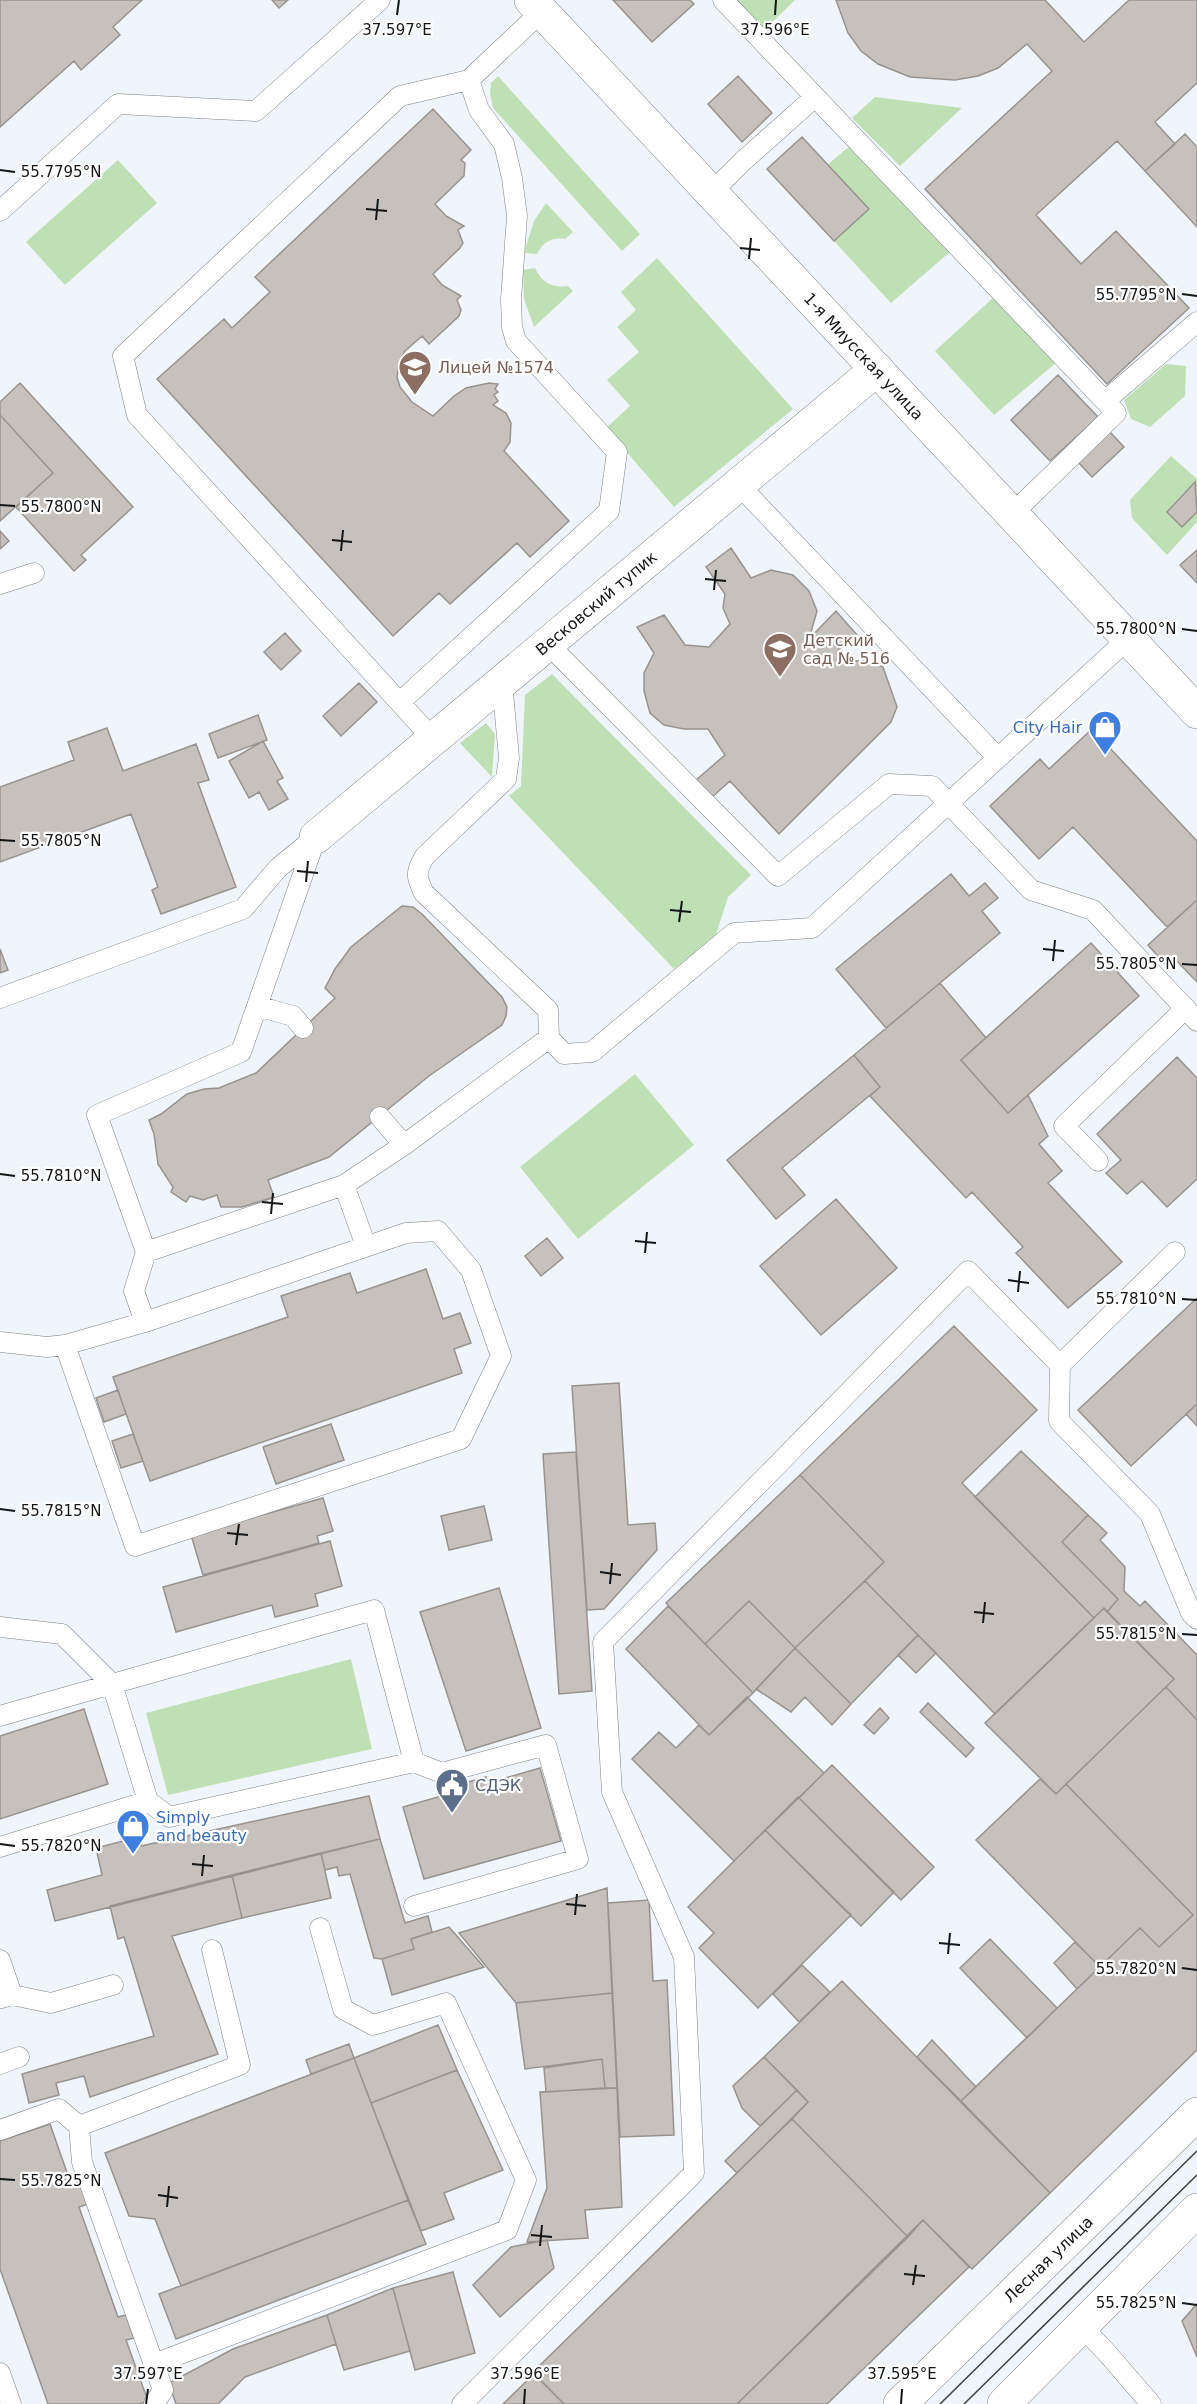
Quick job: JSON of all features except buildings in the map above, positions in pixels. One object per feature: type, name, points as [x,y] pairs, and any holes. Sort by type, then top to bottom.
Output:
[{"type":"street","name":"1-я Миусская улица","points":[[536,6],[1197,712]]},
{"type":"street","name":"Весковский тупик","points":[[316,837],[877,369]]},
{"type":"street","name":"Лесная улица","points":[[900,2404],[1197,2114]]},
{"type":"street","points":[[1004,2404],[1197,2210]]},
{"type":"lane","points":[[0,211],[118,104],[256,111],[380,0]]},
{"type":"lane","points":[[723,0],[1116,413],[1012,514]]},
{"type":"lane","points":[[433,739],[137,416],[123,356],[400,96],[469,80],[536,6]]},
{"type":"lane","points":[[400,702],[609,511],[617,452],[516,341],[512,327],[511,299],[517,216],[512,178],[504,144],[479,110],[469,80]]},
{"type":"lane","points":[[711,193],[743,161],[815,97]]},
{"type":"lane","points":[[1105,401],[1197,322]]},
{"type":"lane","points":[[739,485],[998,758]]},
{"type":"lane","points":[[0,584],[34,573]]},
{"type":"lane","points":[[502,681],[509,758],[506,779],[425,856],[419,866],[417,879],[424,893],[548,1010],[549,1038],[564,1054],[592,1052],[734,933],[812,928],[1128,639]]},
{"type":"lane","points":[[548,644],[778,876],[889,784],[932,786],[1031,890],[1093,910],[1191,1015],[1064,1126],[1098,1161]]},
{"type":"lane","points":[[0,998],[243,909],[278,867],[316,837]]},
{"type":"lane","points":[[145,1322],[134,1291],[146,1252],[97,1115],[241,1052],[316,837]]},
{"type":"lane","points":[[257,1006],[293,1016],[303,1028]]},
{"type":"lane","points":[[146,1252],[344,1185],[404,1145],[549,1038]]},
{"type":"lane","points":[[380,1117],[404,1145]]},
{"type":"lane","points":[[344,1185],[366,1246]]},
{"type":"lane","points":[[0,1342],[47,1347],[65,1345],[145,1322],[406,1233],[438,1231],[471,1270],[501,1356],[461,1438],[135,1546],[65,1345]]},
{"type":"lane","points":[[1175,1252],[1060,1365],[1059,1421],[1150,1514],[1191,1613],[1197,1619]]},
{"type":"lane","points":[[462,2404],[694,2173],[684,1957],[612,1792],[603,1642],[968,1271],[1060,1365]]},
{"type":"lane","points":[[0,1716],[375,1610],[414,1762]]},
{"type":"lane","points":[[0,1627],[62,1634],[112,1684],[148,1801],[169,1817],[414,1762],[442,1773],[546,1745],[578,1859],[414,1906]]},
{"type":"lane","points":[[0,1847],[148,1801]]},
{"type":"lane","points":[[154,2364],[507,2230],[511,2220],[526,2180],[446,2003],[373,2025],[343,2009],[320,1928]]},
{"type":"lane","points":[[80,2126],[240,2065],[212,1950]]},
{"type":"lane","points":[[0,1960],[6,1997],[51,2003],[113,1985]]},
{"type":"lane","points":[[0,2064],[19,2057]]},
{"type":"lane","points":[[0,2130],[59,2109],[80,2126],[82,2162],[163,2390],[154,2404]]},
{"type":"lane","points":[[1082,2327],[1151,2404]]},
{"type":"lane","points":[[0,2373],[11,2404]]},
{"type":"green space","points":[[726,0],[795,0],[759,35]]},
{"type":"green space","points":[[498,76],[640,234],[622,251],[493,108],[490,94],[491,83]]},
{"type":"green space","points":[[875,97],[962,108],[900,166],[852,118]]},
{"type":"green space","points":[[850,146],[951,251],[891,303],[834,241],[868,209],[827,165]]},
{"type":"green space","points":[[118,160],[157,203],[65,285],[26,242]]},
{"type":"green space","points":[[546,203],[573,232],[565,239],[548,241],[537,254],[524,253],[534,221]]},
{"type":"green space","points":[[657,258],[793,409],[674,507],[606,428],[630,406],[607,380],[639,352],[617,327],[636,310],[621,292]]},
{"type":"green space","points":[[535,268],[548,283],[568,286],[573,291],[534,327],[524,299],[523,270]]},
{"type":"green space","points":[[994,297],[1057,362],[994,415],[935,351]]},
{"type":"green space","points":[[1166,364],[1186,366],[1185,396],[1150,427],[1131,419],[1124,400]]},
{"type":"green space","points":[[1171,456],[1197,479],[1197,522],[1167,555],[1132,518],[1130,500]]},
{"type":"green space","points":[[552,674],[751,875],[728,897],[715,938],[674,969],[509,796],[521,786],[525,695]]},
{"type":"green space","points":[[486,723],[495,734],[492,777],[460,743]]},
{"type":"green space","points":[[635,1074],[694,1145],[578,1239],[520,1167]]},
{"type":"green space","points":[[351,1659],[372,1749],[168,1795],[146,1713]]},
{"type":"tram line","points":[[940,2404],[1197,2151]]},
{"type":"tram line","points":[[964,2404],[1197,2175]]},
{"type":"place","name":"Лицей №1574","points":[[415,396]]},
{"type":"place","name":"Детский сад № 516","points":[[780,678]]},
{"type":"place","name":"City Hair","points":[[1105,756]]},
{"type":"place","name":"СДЭК","points":[[452,1814]]},
{"type":"place","name":"Simply and beauty","points":[[133,1855]]}]
